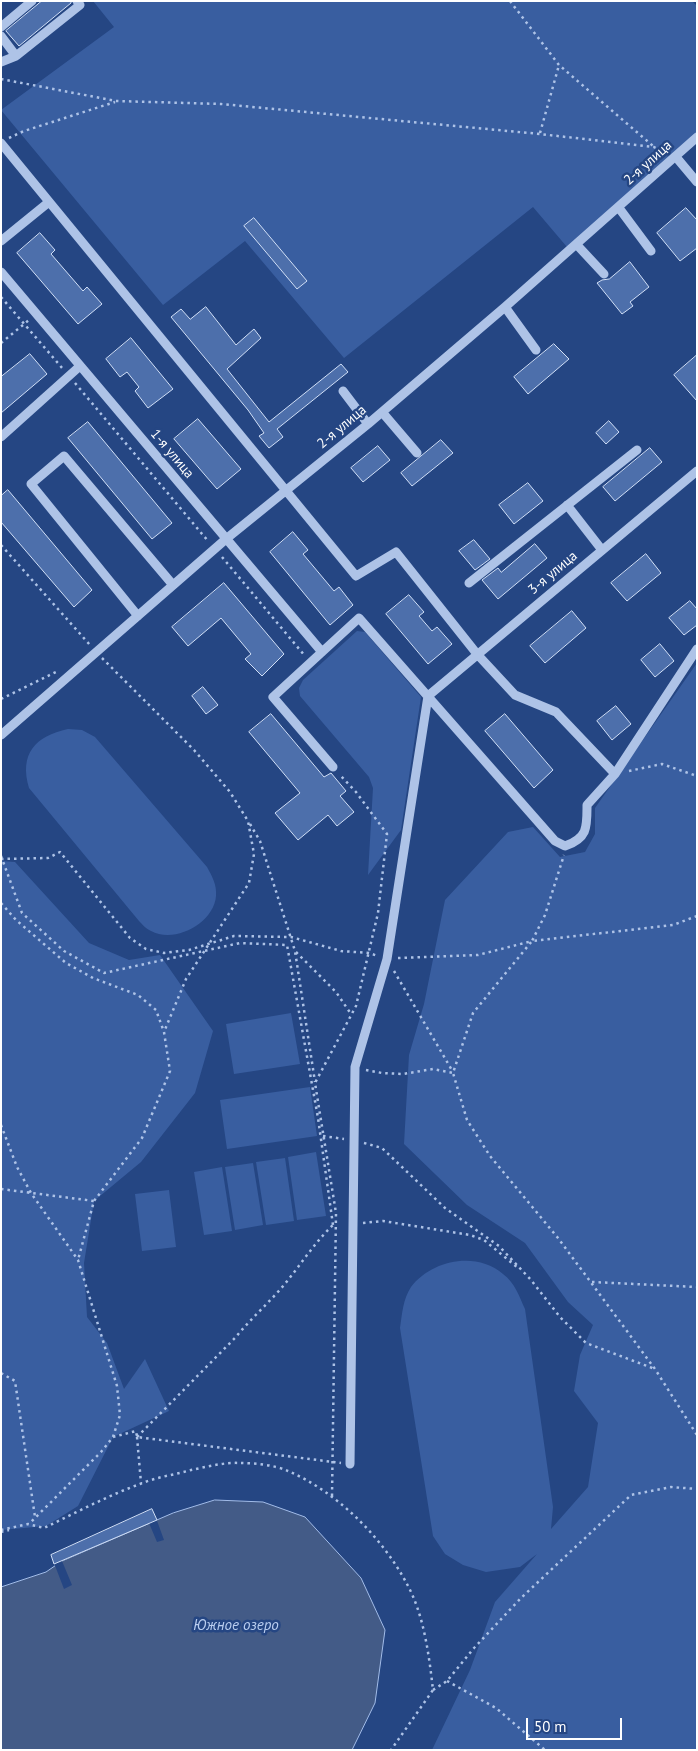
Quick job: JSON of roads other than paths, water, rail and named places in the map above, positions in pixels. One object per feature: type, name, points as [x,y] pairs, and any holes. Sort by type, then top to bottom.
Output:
[{"type":"street","points":[[1,27],[32,1]]},
{"type":"street","points":[[1,62],[16,56],[80,2]]},
{"type":"street","points":[[1,36],[16,56]]},
{"type":"street","name":"2-я улица","points":[[1,735],[226,539],[368,424],[505,307],[697,137]]},
{"type":"street","points":[[1,143],[356,576],[396,552],[477,654],[515,695],[556,712],[615,774]]},
{"type":"street","points":[[676,157],[697,182]]},
{"type":"street","points":[[1,241],[48,202]]},
{"type":"street","points":[[619,208],[651,251]]},
{"type":"street","points":[[577,245],[604,274]]},
{"type":"street","name":"1-я улица","points":[[1,272],[322,652]]},
{"type":"street","points":[[505,307],[536,350]]},
{"type":"street","points":[[1,437],[80,366]]},
{"type":"street","points":[[343,391],[368,424]]},
{"type":"street","points":[[382,412],[417,453]]},
{"type":"street","points":[[469,583],[637,450]]},
{"type":"street","points":[[138,616],[31,484],[64,456],[173,585]]},
{"type":"street","name":"3-я улица","points":[[428,696],[697,471]]},
{"type":"street","points":[[566,506],[602,550]]},
{"type":"street","points":[[333,767],[273,696],[359,618],[555,841],[565,846],[578,842],[587,827],[587,805],[615,774],[697,649]]},
{"type":"street","points":[[350,1464],[356,1067],[387,959],[428,696]]},
{"type":"water","name":"Южное озеро","points":[[215,1500],[263,1502],[305,1517],[361,1578],[385,1630],[375,1703],[352,1750],[1,1750],[1,1587],[46,1572],[62,1561],[173,1513]]}]
